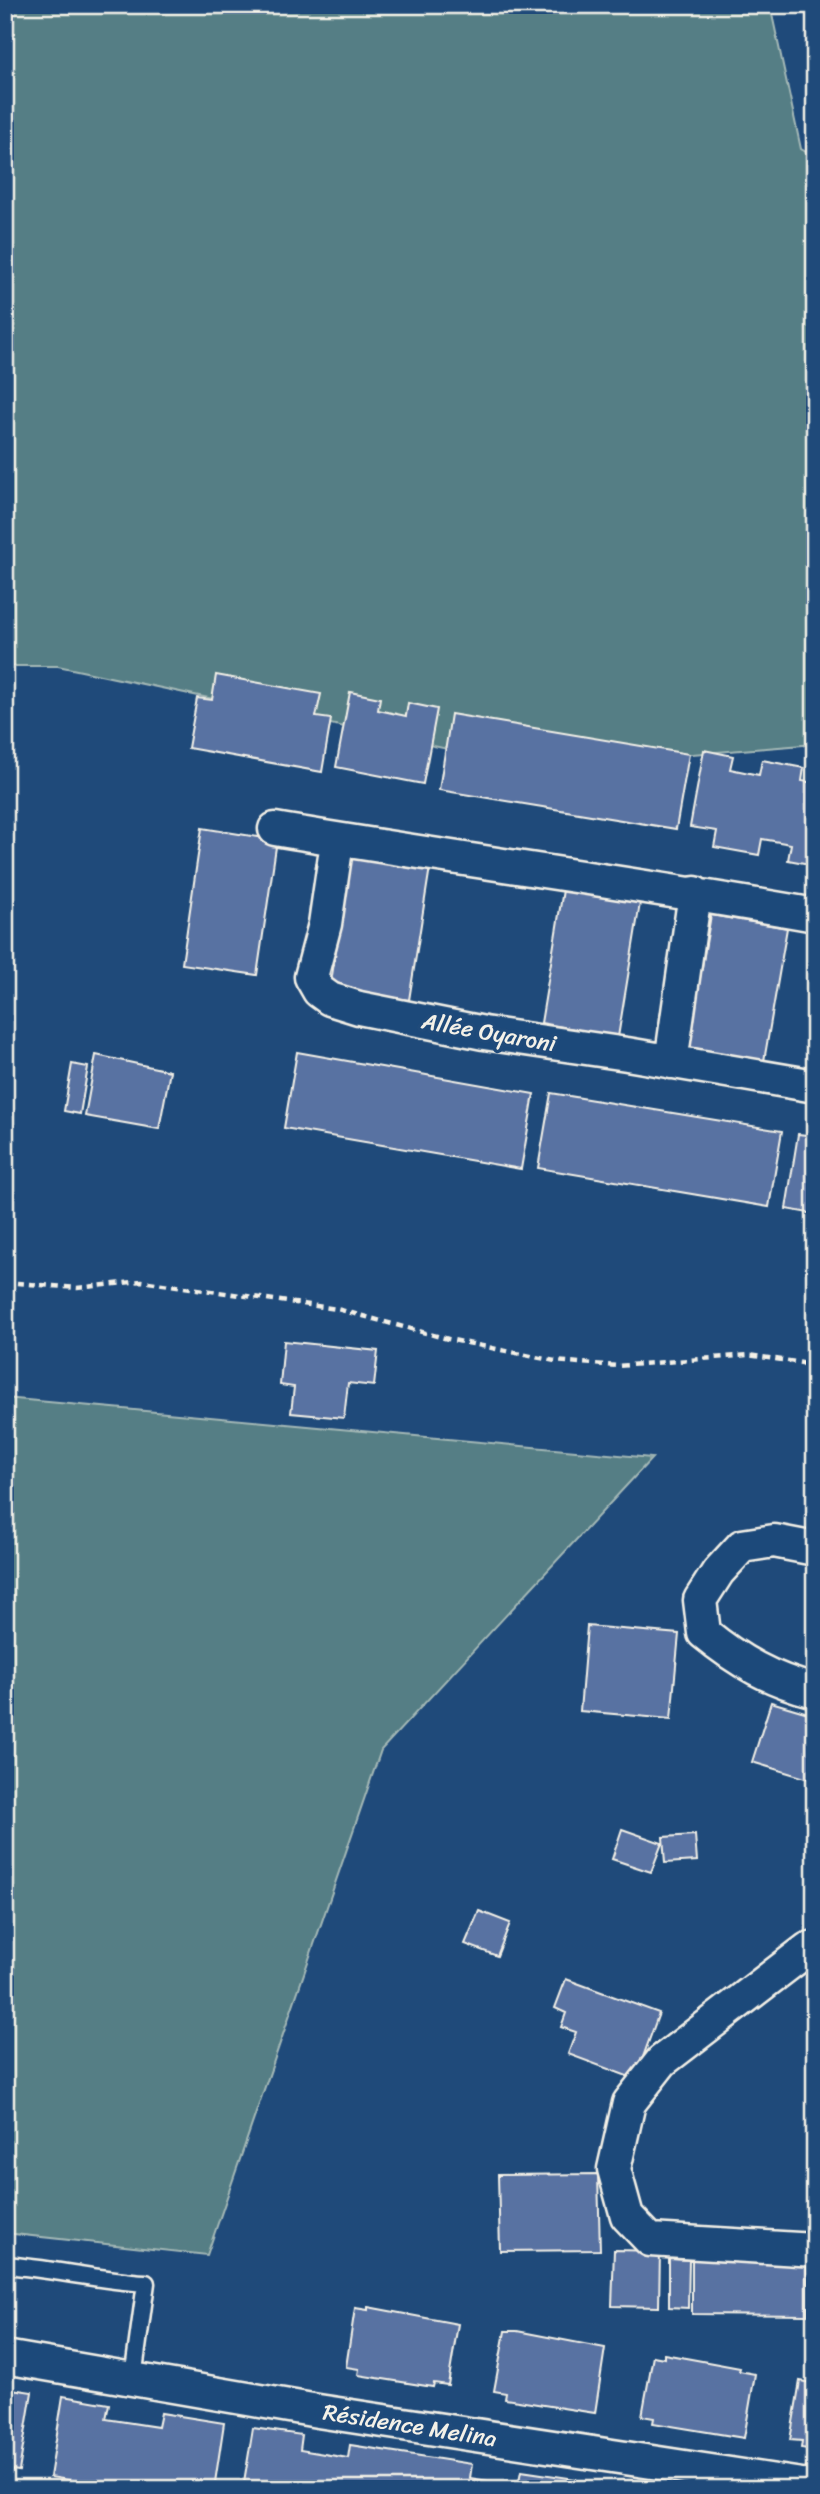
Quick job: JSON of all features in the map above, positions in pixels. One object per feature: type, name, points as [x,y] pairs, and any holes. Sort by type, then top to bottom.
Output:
[{"type":"street","points":[[275,829],[337,842],[695,894],[815,915]]},
{"type":"street","name":"Allée Oyaroni","points":[[337,842],[325,924],[311,977],[319,992],[330,999],[359,1008],[484,1033],[815,1087]]},
{"type":"street","points":[[671,1062],[695,894]]},
{"type":"street","points":[[815,1549],[774,1541],[742,1546],[718,1572],[700,1600],[704,1633],[737,1661],[783,1683],[815,1691]]},
{"type":"street","points":[[815,1947],[808,1949],[662,2061],[629,2103],[614,2169],[627,2216],[650,2240],[815,2250]]},
{"type":"street","name":"Résidence Melina","points":[[5,2357],[318,2411],[815,2487]]},
{"type":"lane","points":[[5,2265],[48,2269],[102,2280],[146,2283],[133,2378]]},
{"type":"path","points":[[5,1282],[76,1288],[142,1282],[337,1309],[448,1339],[555,1361],[618,1366],[748,1355],[802,1363],[815,1369]]},
{"type":"green space","points":[[5,5],[770,5],[801,149],[815,157],[815,744],[532,767],[58,666],[5,666]]},
{"type":"green space","points":[[5,1398],[652,1458],[381,1750],[207,2255],[5,2233]]},
{"type":"building","points":[[216,675],[321,694],[316,717],[331,719],[322,772],[188,748],[197,698],[212,700]]},
{"type":"building","points":[[350,692],[380,698],[378,710],[406,716],[408,703],[437,709],[423,784],[336,767]]},
{"type":"building","points":[[451,714],[689,754],[676,829],[439,790]]},
{"type":"building","points":[[704,750],[733,756],[730,769],[759,775],[762,760],[804,768],[802,781],[815,783],[815,865],[788,860],[791,844],[762,839],[759,855],[714,847],[717,831],[690,827]]},
{"type":"building","points":[[202,828],[277,840],[257,975],[182,964]]},
{"type":"building","points":[[351,855],[430,867],[409,1000],[330,988]]},
{"type":"building","points":[[563,890],[640,903],[618,1037],[541,1023]]},
{"type":"building","points":[[711,915],[787,928],[764,1061],[688,1047]]},
{"type":"building","points":[[297,1052],[534,1094],[521,1169],[284,1128]]},
{"type":"building","points":[[96,1055],[170,1071],[159,1129],[85,1116]]},
{"type":"building","points":[[72,1064],[88,1067],[80,1114],[64,1111]]},
{"type":"building","points":[[551,1093],[782,1131],[769,1207],[538,1168]]},
{"type":"building","points":[[798,1134],[815,1136],[815,1214],[786,1209]]},
{"type":"building","points":[[284,1341],[378,1351],[374,1386],[348,1383],[344,1418],[291,1413],[294,1387],[280,1385]]},
{"type":"building","points":[[587,1626],[679,1634],[671,1719],[580,1711]]},
{"type":"building","points":[[771,1702],[815,1715],[815,1781],[752,1762]]},
{"type":"building","points":[[622,1829],[662,1843],[651,1872],[612,1859]]},
{"type":"building","points":[[695,1835],[697,1861],[665,1863],[663,1837]]},
{"type":"building","points":[[479,1911],[510,1923],[497,1956],[465,1944]]},
{"type":"building","points":[[566,1979],[659,2013],[635,2079],[568,2054],[576,2032],[561,2027],[566,2013],[555,2008]]},
{"type":"building","points":[[598,2174],[600,2250],[500,2251],[498,2175]]},
{"type":"building","points":[[692,2247],[807,2248],[807,2315],[692,2314]]},
{"type":"building","points":[[614,2250],[660,2251],[659,2307],[612,2306]]},
{"type":"building","points":[[669,2259],[689,2260],[688,2308],[669,2307]]},
{"type":"building","points":[[368,2307],[458,2324],[448,2385],[434,2383],[433,2387],[358,2375],[359,2369],[346,2367],[355,2308],[368,2310]]},
{"type":"building","points":[[505,2331],[605,2348],[595,2413],[505,2399],[506,2393],[494,2391]]},
{"type":"building","points":[[664,2354],[740,2368],[739,2371],[755,2374],[744,2438],[653,2423],[654,2418],[642,2416],[653,2356],[664,2358]]},
{"type":"building","points":[[811,2380],[815,2380],[815,2450],[801,2448],[802,2441],[790,2440],[800,2381],[811,2383]]},
{"type":"building","points":[[5,2388],[32,2392],[19,2471],[5,2469]]},
{"type":"building","points":[[63,2396],[109,2404],[106,2419],[158,2427],[161,2413],[224,2423],[214,2489],[124,2489],[50,2477]]},
{"type":"building","points":[[253,2428],[302,2435],[300,2450],[348,2458],[350,2445],[472,2464],[470,2478],[518,2486],[521,2471],[576,2479],[574,2489],[243,2489]]}]
